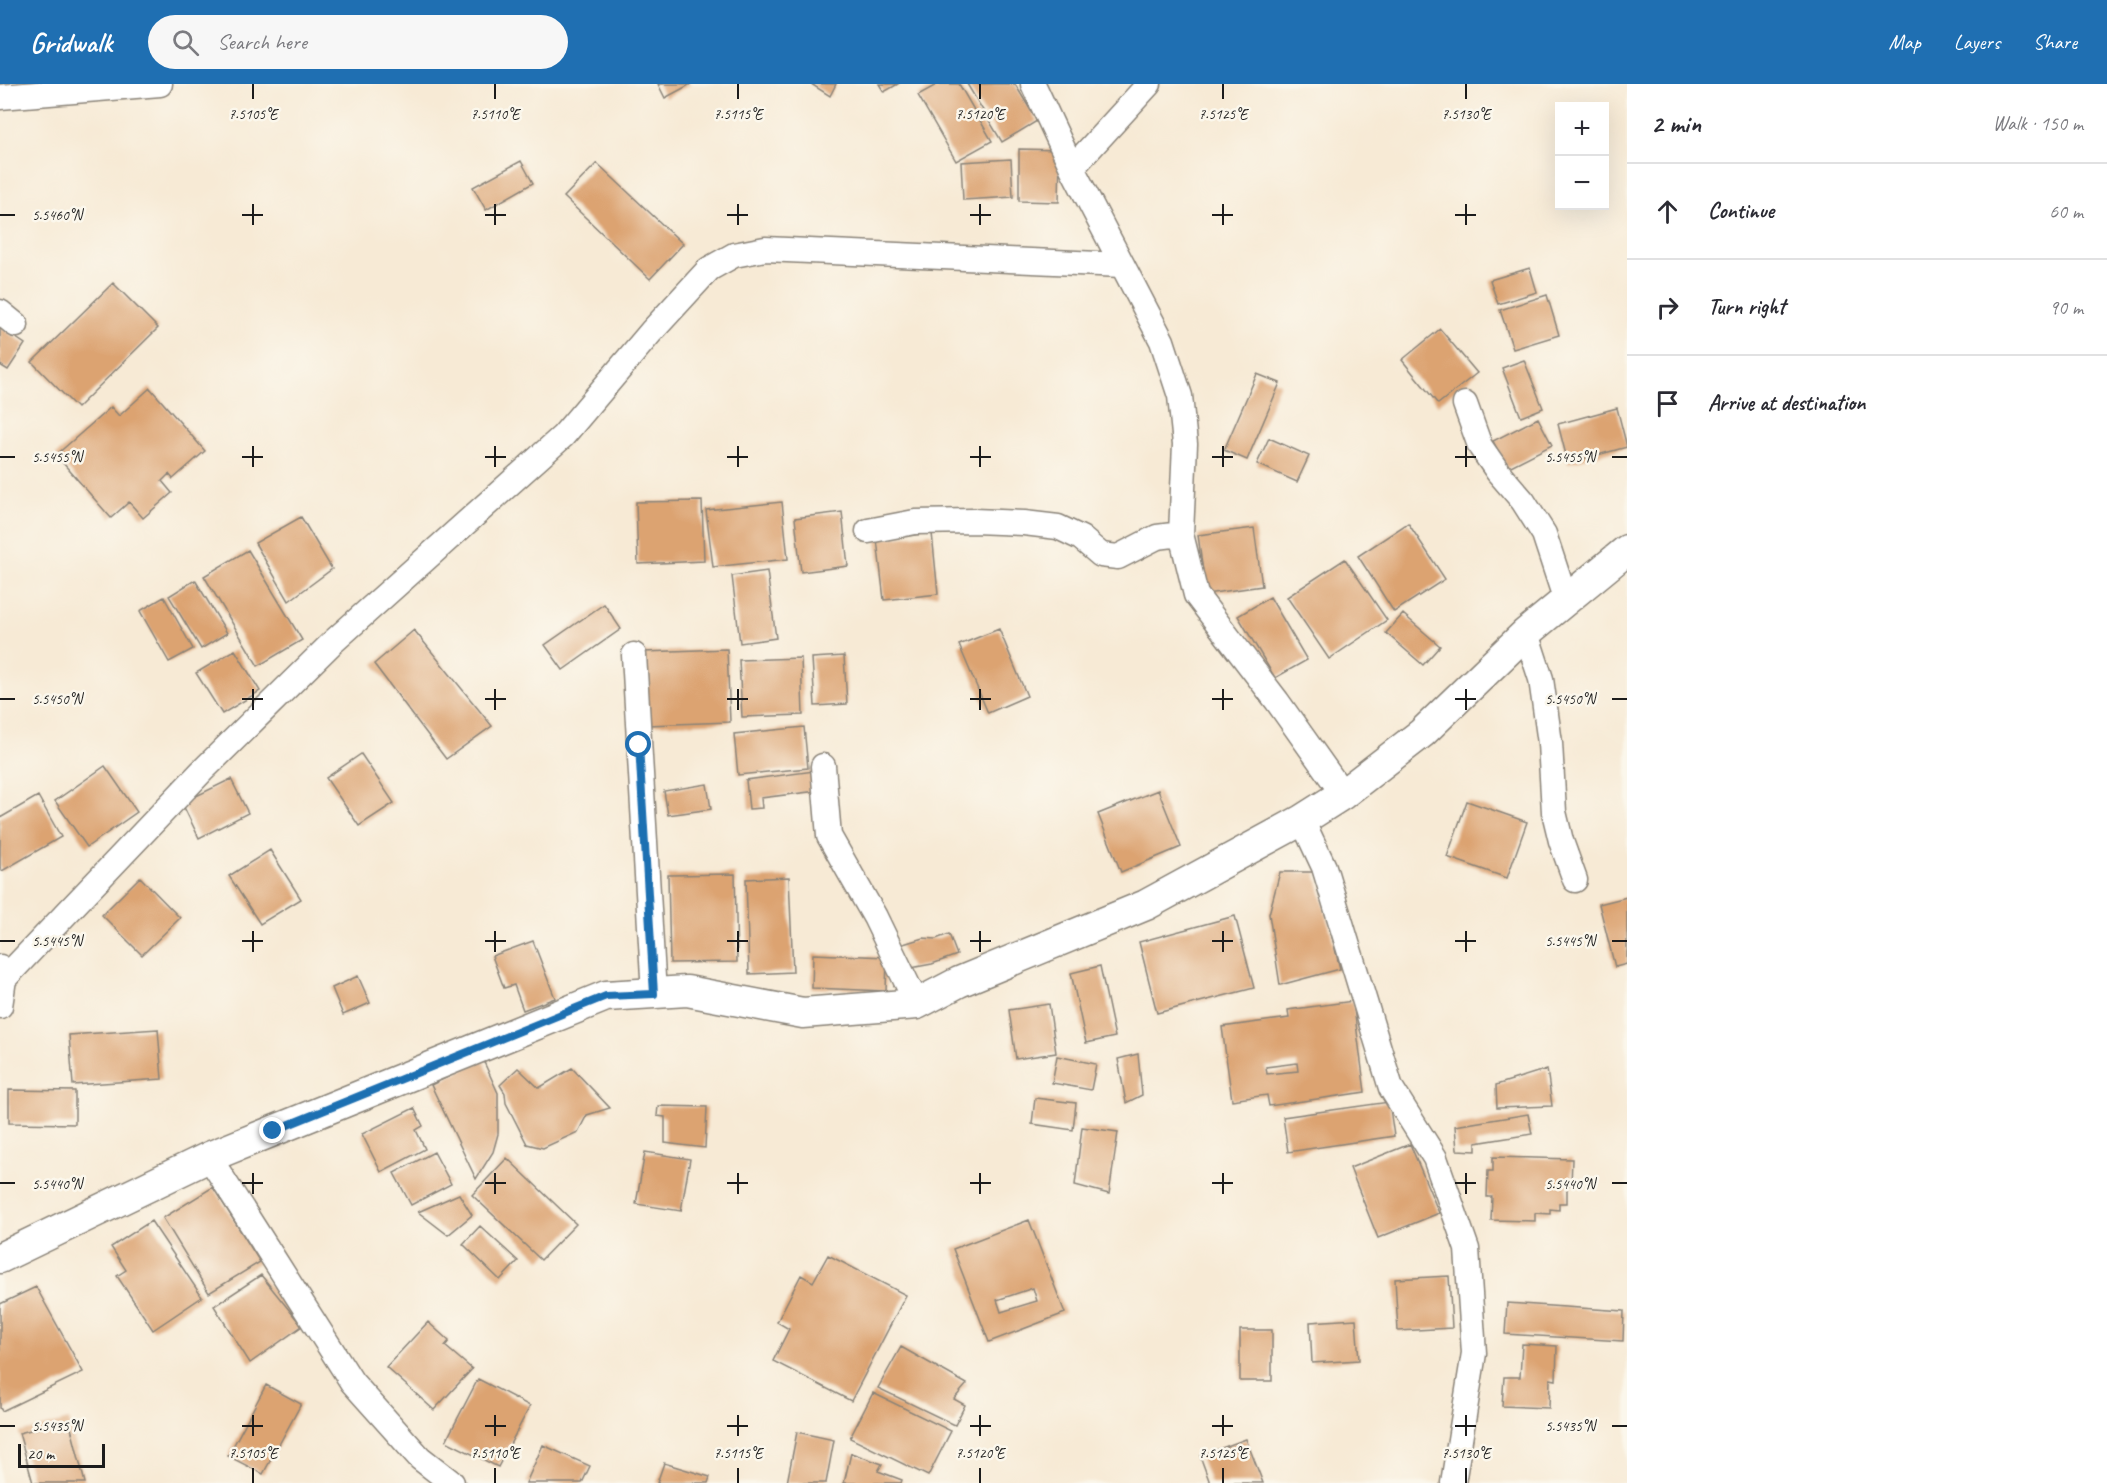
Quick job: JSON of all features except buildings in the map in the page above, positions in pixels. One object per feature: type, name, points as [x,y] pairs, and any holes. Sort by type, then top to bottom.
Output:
[{"type":"street","points":[[0,97],[160,84]]},
{"type":"street","points":[[1033,84],[1072,168],[1162,341],[1180,396],[1185,444],[1181,534],[1196,595],[1277,700],[1343,794]]},
{"type":"street","points":[[1072,168],[1149,84]]},
{"type":"street","points":[[1,989],[202,771],[334,641],[563,436],[651,332],[709,269],[734,255],[765,249],[1122,265]]},
{"type":"street","points":[[1465,404],[1480,446],[1498,472],[1523,501],[1544,534],[1566,601]]},
{"type":"street","points":[[868,531],[915,522],[1024,523],[1059,527],[1081,538],[1101,555],[1118,557],[1157,537],[1181,534]]},
{"type":"street","points":[[0,1258],[209,1157],[606,996],[687,991],[803,1013],[917,1004],[960,982],[1146,905],[1302,820],[1343,794],[1422,733],[1526,633],[1627,550]]},
{"type":"street","points":[[1526,633],[1541,679],[1550,743],[1554,812],[1575,880]]},
{"type":"street","points":[[634,655],[654,994]]},
{"type":"street","points":[[823,766],[830,836],[875,916],[917,1004]]},
{"type":"street","points":[[1302,820],[1324,867],[1391,1088],[1435,1158],[1467,1249],[1474,1353],[1453,1483]]},
{"type":"street","points":[[209,1157],[351,1382],[420,1458],[452,1483]]},
{"type":"route","points":[[273,1131],[606,996],[654,994],[639,745]]}]
